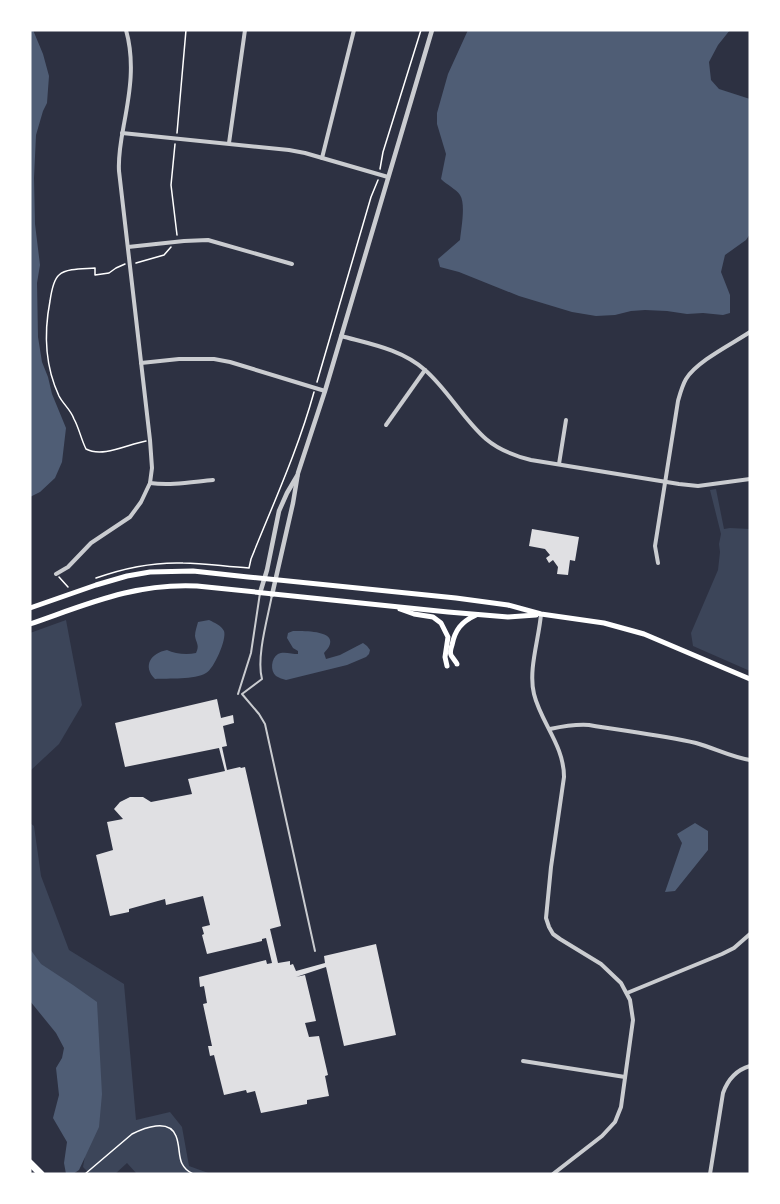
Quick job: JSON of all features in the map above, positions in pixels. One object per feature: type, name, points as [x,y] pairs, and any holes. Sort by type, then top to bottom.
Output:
[{"type":"highway","points":[[30,1164],[39,1172]]},
{"type":"main road","points":[[30,608],[96,585],[150,572],[192,571],[265,578],[487,602],[541,614],[592,620],[644,634],[750,679]]},
{"type":"main road","points":[[30,624],[107,598],[152,587],[173,585],[508,617],[541,614]]},
{"type":"main road","points":[[393,607],[414,614],[433,616],[441,623],[448,637],[447,666]]},
{"type":"main road","points":[[457,664],[451,656],[455,633],[460,625],[478,614]]},
{"type":"street","points":[[56,573],[68,567],[91,543],[130,517],[141,502],[150,483],[152,468],[118,164],[132,72],[126,30]]},
{"type":"street","points":[[229,143],[245,30]]},
{"type":"street","points":[[322,158],[354,30]]},
{"type":"street","points":[[272,595],[298,473],[325,390],[432,30]]},
{"type":"street","points":[[122,133],[289,150],[388,177]]},
{"type":"street","points":[[128,247],[208,240],[292,264]]},
{"type":"street","points":[[658,563],[655,546],[678,401],[686,379],[702,363],[750,332]]},
{"type":"street","points":[[341,336],[396,352],[426,370],[486,438],[517,456],[698,486],[750,478]]},
{"type":"street","points":[[141,363],[179,359],[213,359],[325,390]]},
{"type":"street","points":[[386,425],[426,370]]},
{"type":"street","points":[[559,464],[566,420]]},
{"type":"street","points":[[260,593],[279,511],[298,473]]},
{"type":"street","points":[[150,483],[162,485],[213,480]]},
{"type":"street","points":[[541,614],[532,681],[539,707],[562,758],[564,777],[546,918],[553,934],[601,964],[621,983],[630,1000],[633,1020],[621,1107],[615,1122],[602,1136],[553,1174]]},
{"type":"street","points":[[550,729],[567,725],[589,725],[700,744],[750,760]]},
{"type":"street","points":[[627,993],[728,951],[750,934]]},
{"type":"street","points":[[524,1061],[625,1077]]},
{"type":"street","points":[[710,1174],[723,1093],[736,1072],[750,1066]]},
{"type":"lane","points":[[238,694],[251,653],[260,593]]},
{"type":"lane","points":[[272,595],[262,650],[260,672],[262,679],[242,694],[265,724],[315,951]]},
{"type":"path","points":[[150,441],[142,441],[120,449],[94,452],[84,446],[74,416],[59,395],[53,380],[46,343],[46,327],[52,290],[59,274],[94,268],[96,275],[109,273],[120,266],[164,255],[169,251],[177,236],[171,185],[186,30]]},
{"type":"path","points":[[249,568],[316,388],[379,175],[383,152],[421,30]]},
{"type":"path","points":[[56,573],[68,588]]},
{"type":"path","points":[[85,1174],[132,1134],[156,1126],[167,1127],[173,1131],[181,1161],[186,1170],[193,1174]]},
{"type":"shaded area","points":[[30,30],[33,30],[43,54],[49,76],[47,103],[36,135],[34,178],[35,224],[40,265],[37,283],[38,337],[42,362],[66,428],[62,462],[55,478],[40,492],[30,497]]},
{"type":"shaded area","points":[[468,30],[730,30],[718,45],[709,62],[711,80],[719,89],[750,99],[750,234],[746,240],[725,255],[721,272],[730,295],[730,313],[723,315],[687,314],[645,310],[596,316],[572,312],[519,296],[459,272],[440,267],[438,259],[460,240],[463,210],[460,195],[441,179],[446,154],[437,124],[437,113],[448,74]]},
{"type":"shaded area","points":[[716,489],[724,529],[750,529],[750,671],[693,646],[691,633],[718,570],[721,534],[710,490]]},
{"type":"shaded area","points":[[66,620],[82,705],[59,744],[30,771],[30,633]]},
{"type":"shaded area","points":[[209,620],[218,624],[224,631],[224,640],[213,666],[206,673],[195,677],[155,679],[149,669],[153,657],[167,650],[181,654],[196,653],[198,646],[195,634],[198,622]]},
{"type":"shaded area","points":[[293,631],[316,632],[327,636],[330,644],[324,653],[326,659],[340,655],[363,643],[370,650],[369,654],[347,665],[286,680],[276,676],[272,665],[274,658],[280,653],[298,654],[287,638],[288,633]]},
{"type":"shaded area","points":[[30,823],[34,826],[41,876],[69,950],[124,984],[136,1120],[170,1112],[182,1127],[189,1166],[211,1174],[137,1174],[127,1163],[115,1174],[90,1174],[83,1167],[94,1107],[30,958]]},
{"type":"shaded area","points":[[695,823],[708,831],[708,850],[675,891],[665,892],[682,843],[677,834]]},
{"type":"shaded area","points":[[30,949],[41,964],[97,1002],[102,1094],[99,1127],[79,1170],[73,1174],[66,1174],[64,1163],[67,1142],[53,1118],[59,1095],[56,1068],[62,1058],[64,1048],[56,1033],[30,1001]]},
{"type":"building","points":[[532,529],[579,537],[575,561],[570,560],[568,575],[557,574],[558,567],[553,560],[549,563],[546,558],[550,555],[545,549],[529,546]]},
{"type":"building","points":[[217,699],[221,718],[233,715],[234,723],[223,726],[227,746],[222,747],[227,770],[245,767],[281,926],[270,929],[278,963],[290,961],[290,965],[293,964],[296,971],[325,963],[324,956],[376,944],[396,1035],[344,1046],[326,967],[296,977],[305,975],[316,1021],[305,1023],[309,1037],[319,1036],[328,1075],[325,1076],[329,1096],[307,1100],[307,1104],[261,1113],[255,1091],[247,1093],[246,1090],[224,1095],[214,1055],[210,1056],[208,1046],[212,1046],[203,1004],[207,1003],[204,986],[200,987],[199,977],[266,960],[267,964],[272,963],[266,938],[262,941],[207,954],[202,927],[210,925],[203,896],[166,905],[165,899],[110,916],[96,855],[113,850],[107,822],[123,819],[114,809],[120,802],[130,797],[143,797],[151,802],[192,794],[188,779],[225,771],[219,748],[125,767],[115,723]]}]
